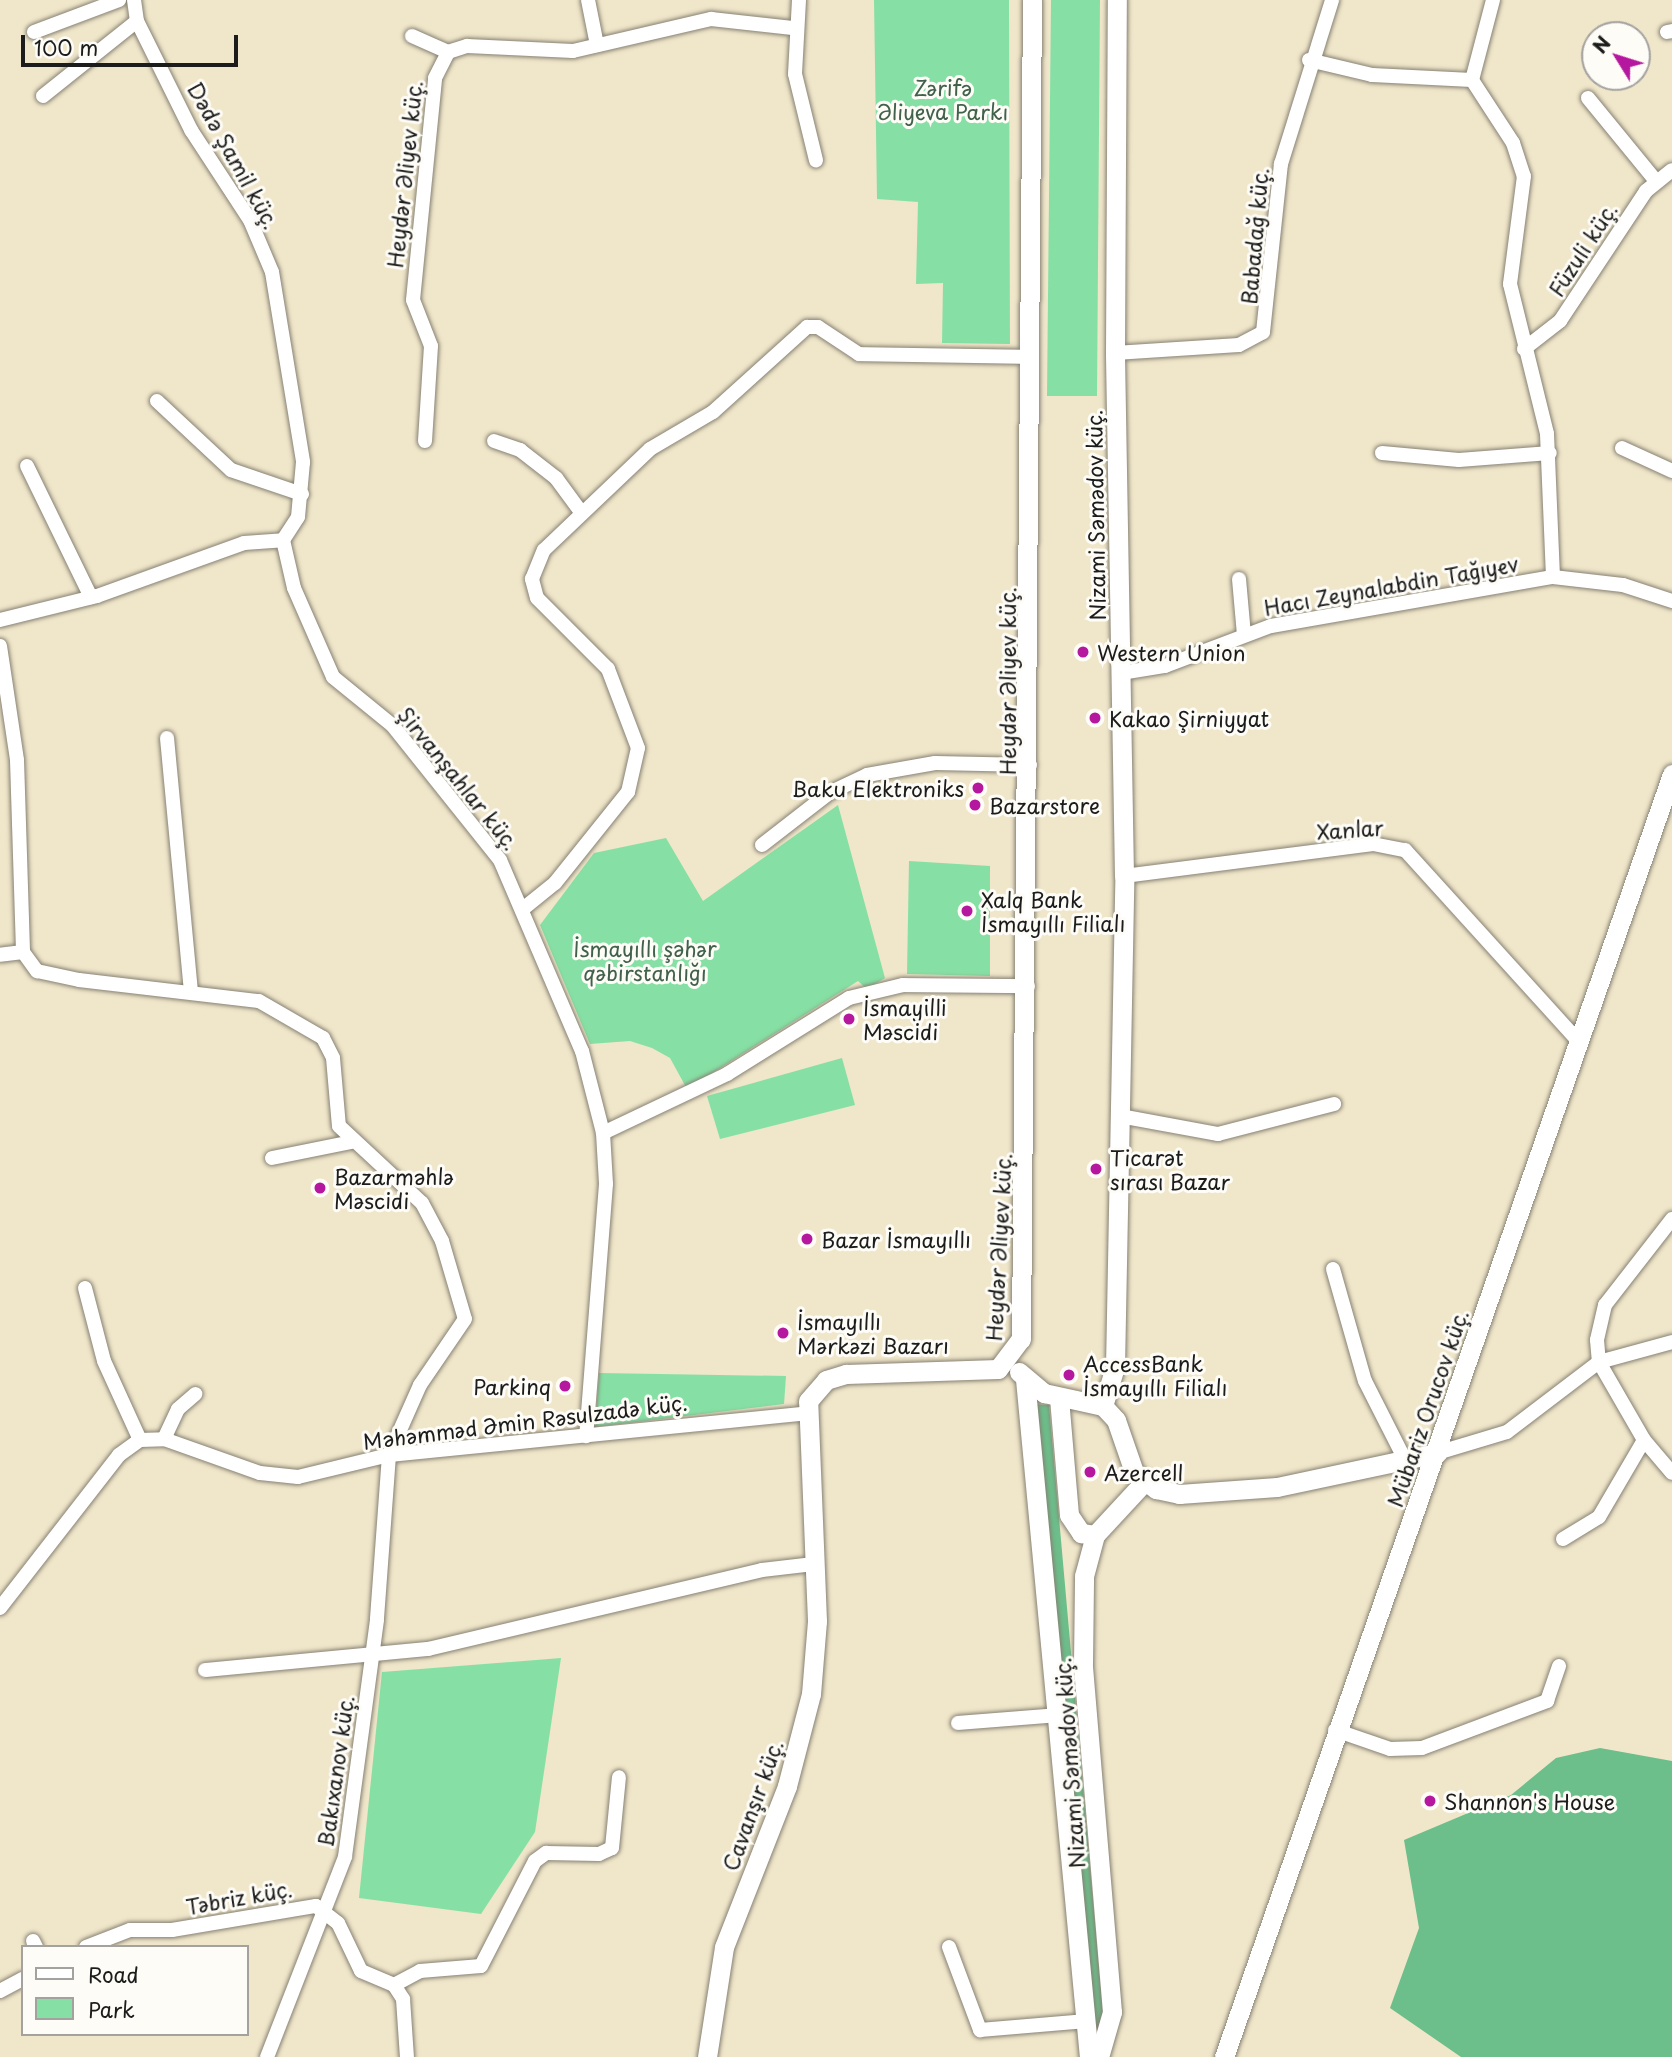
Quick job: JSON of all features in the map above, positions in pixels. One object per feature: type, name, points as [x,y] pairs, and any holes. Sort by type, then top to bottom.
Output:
[{"type":"street","points":[[34,32],[119,0]]},
{"type":"street","name":"Dədə Şamil küç.","points":[[134,0],[136,21],[191,130],[250,220],[272,272],[303,462],[298,517],[283,540]]},
{"type":"street","points":[[588,0],[597,46]]},
{"type":"street","points":[[799,0],[793,28],[794,74],[816,160]]},
{"type":"street","name":"Heydər Əliyev küç.","points":[[1010,1360],[1021,1339],[1028,986],[1032,0]]},
{"type":"street","name":"Nizami Səmədov küç.","points":[[1103,1406],[1115,1367],[1124,876],[1115,353],[1117,0]]},
{"type":"street","name":"Babadağ küç.","points":[[1115,353],[1239,345],[1263,331],[1281,164],[1310,60],[1332,0]]},
{"type":"street","points":[[1493,0],[1472,80],[1521,160],[1510,284],[1550,453],[1553,577]]},
{"type":"street","points":[[412,36],[448,52],[467,46],[550,53],[597,46],[711,19],[793,28]]},
{"type":"street","points":[[43,96],[136,21]]},
{"type":"street","name":"Heydər Əliyev küç.","points":[[425,441],[431,346],[414,300],[435,78],[448,52]]},
{"type":"street","points":[[1310,60],[1372,75],[1472,80]]},
{"type":"street","points":[[1588,98],[1655,180]]},
{"type":"street","name":"Füzuli küç.","points":[[1524,349],[1560,320],[1655,180],[1672,170]]},
{"type":"street","points":[[524,908],[555,883],[635,777],[638,748],[608,668],[537,598],[532,579],[544,550],[650,449],[713,412],[807,327],[818,327],[859,354],[1029,357]]},
{"type":"street","points":[[157,401],[231,470],[302,494]]},
{"type":"street","points":[[494,440],[520,450],[556,478],[582,512]]},
{"type":"street","points":[[1622,447],[1672,471]]},
{"type":"street","points":[[1382,453],[1459,460],[1550,453]]},
{"type":"street","points":[[27,466],[91,597]]},
{"type":"street","points":[[0,620],[91,597],[244,543],[283,540]]},
{"type":"street","name":"Şirvanşahlar küç.","points":[[283,540],[294,588],[333,677],[401,736],[500,860],[524,908],[582,1051],[603,1133],[605,1194],[586,1436]]},
{"type":"street","name":"Hacı Zeynalabdin Tağıyev","points":[[1121,673],[1165,666],[1244,635],[1395,601],[1553,577],[1623,585],[1672,601]]},
{"type":"street","points":[[1240,579],[1244,635]]},
{"type":"street","points":[[0,646],[18,760],[23,951],[37,971],[260,1001],[323,1038],[333,1058],[339,1126],[351,1142],[272,1158]]},
{"type":"street","points":[[166,738],[191,990]]},
{"type":"street","points":[[762,845],[829,793],[867,775],[935,763],[1030,765]]},
{"type":"street","name":"Mübariz Orucov küç.","points":[[1224,2057],[1335,1730],[1437,1453],[1672,774]]},
{"type":"street","name":"Xanlar","points":[[1124,876],[1373,845],[1405,850],[1578,1042]]},
{"type":"street","points":[[0,955],[23,951]]},
{"type":"street","points":[[603,1133],[727,1074],[849,998],[903,985],[1028,986]]},
{"type":"street","points":[[1120,1116],[1218,1134],[1334,1104]]},
{"type":"street","name":"Bakıxanov küç.","points":[[327,1911],[345,1857],[373,1655],[389,1455],[420,1385],[465,1319],[442,1241],[422,1203],[396,1173],[351,1142]]},
{"type":"street","points":[[1672,1219],[1605,1305],[1598,1323],[1599,1362],[1644,1440],[1672,1473]]},
{"type":"street","points":[[1333,1269],[1362,1372],[1405,1460]]},
{"type":"street","points":[[0,1608],[119,1455],[140,1440],[104,1361],[85,1288]]},
{"type":"street","points":[[1010,1360],[1025,1379],[1059,1398],[1103,1406],[1144,1482],[1179,1494],[1250,1491],[1437,1453],[1507,1432],[1599,1362],[1672,1342]]},
{"type":"street","name":"Cavanşır küç.","points":[[707,2057],[724,1947],[805,1721],[816,1646],[807,1413],[818,1386],[846,1374],[983,1373],[1010,1360]]},
{"type":"street","points":[[1025,1379],[1059,1715],[1089,2057]]},
{"type":"street","points":[[164,1439],[178,1409],[195,1394]]},
{"type":"street","points":[[1059,1398],[1069,1515],[1081,1533],[1095,1535]]},
{"type":"street","name":"Məhəmməd Əmin Rəsulzadə küç.","points":[[140,1440],[164,1439],[277,1477],[315,1475],[389,1455],[807,1413]]},
{"type":"street","points":[[1563,1539],[1599,1517],[1644,1440]]},
{"type":"street","name":"Nizami Səmədov küç.","points":[[1099,2057],[1112,2012],[1083,1663],[1084,1576],[1095,1535],[1144,1482]]},
{"type":"street","points":[[205,1670],[373,1655],[454,1644],[762,1570],[814,1564]]},
{"type":"street","points":[[1335,1730],[1390,1749],[1422,1748],[1547,1701],[1559,1666]]},
{"type":"street","points":[[958,1723],[1059,1715]]},
{"type":"street","points":[[394,1985],[420,1971],[481,1966],[535,1861],[546,1853],[599,1854],[611,1848],[619,1777]]},
{"type":"street","name":"Təbriz küç.","points":[[91,1945],[130,1930],[172,1930],[295,1906],[327,1911]]},
{"type":"street","points":[[327,1911],[352,1961],[394,1985],[404,2007],[407,2057]]},
{"type":"street","points":[[267,2057],[327,1911]]},
{"type":"street","points":[[949,1947],[980,2030],[1087,2021]]},
{"type":"street","points":[[0,1990],[21,1980]]},
{"type":"green space","name":"Zərifə Əliyeva Parkı","points":[[874,0],[1009,0],[1010,344],[942,343],[943,283],[916,284],[918,202],[877,199]]},
{"type":"green space","points":[[1051,0],[1100,0],[1097,396],[1047,396]]},
{"type":"green space","name":"İsmayıllı şəhər qəbirstanlığı","points":[[838,805],[885,978],[867,989],[858,981],[687,1089],[670,1058],[652,1048],[630,1041],[590,1044],[540,925],[594,853],[666,838],[703,901]]},
{"type":"green space","points":[[909,861],[990,866],[990,976],[907,974]]},
{"type":"green space","points":[[842,1058],[855,1105],[720,1139],[707,1096]]},
{"type":"green space","points":[[599,1373],[786,1376],[784,1404],[595,1427]]},
{"type":"green space","points":[[1033,1404],[1049,1405],[1104,2024],[1095,2046]]},
{"type":"green space","points":[[561,1658],[535,1832],[481,1914],[359,1898],[382,1672]]},
{"type":"green space","points":[[1600,1748],[1672,1761],[1672,2057],[1461,2057],[1390,2008],[1419,1928],[1404,1840],[1511,1795],[1556,1758]]},
{"type":"place","name":"Western Union","points":[[1083,652]]},
{"type":"place","name":"Kakao Şirniyyat","points":[[1095,718]]},
{"type":"place","name":"Baku Elektroniks","points":[[978,788]]},
{"type":"place","name":"Bazarstore","points":[[975,805]]},
{"type":"place","name":"Xalq Bank İsmayıllı Filialı","points":[[967,911]]},
{"type":"place","name":"İsmayilli Məscidi","points":[[849,1019]]},
{"type":"place","name":"Ticarət sırası Bazar","points":[[1096,1169]]},
{"type":"place","name":"Bazarməhlə Məscidi","points":[[320,1188]]},
{"type":"place","name":"Bazar İsmayıllı","points":[[807,1239]]},
{"type":"place","name":"İsmayıllı Mərkəzi Bazarı","points":[[783,1333]]},
{"type":"place","name":"AccessBank İsmayıllı Filialı","points":[[1069,1375]]},
{"type":"place","name":"Parkinq","points":[[565,1386]]},
{"type":"place","name":"Azercell","points":[[1090,1472]]},
{"type":"place","name":"Shannon's House","points":[[1430,1801]]}]
